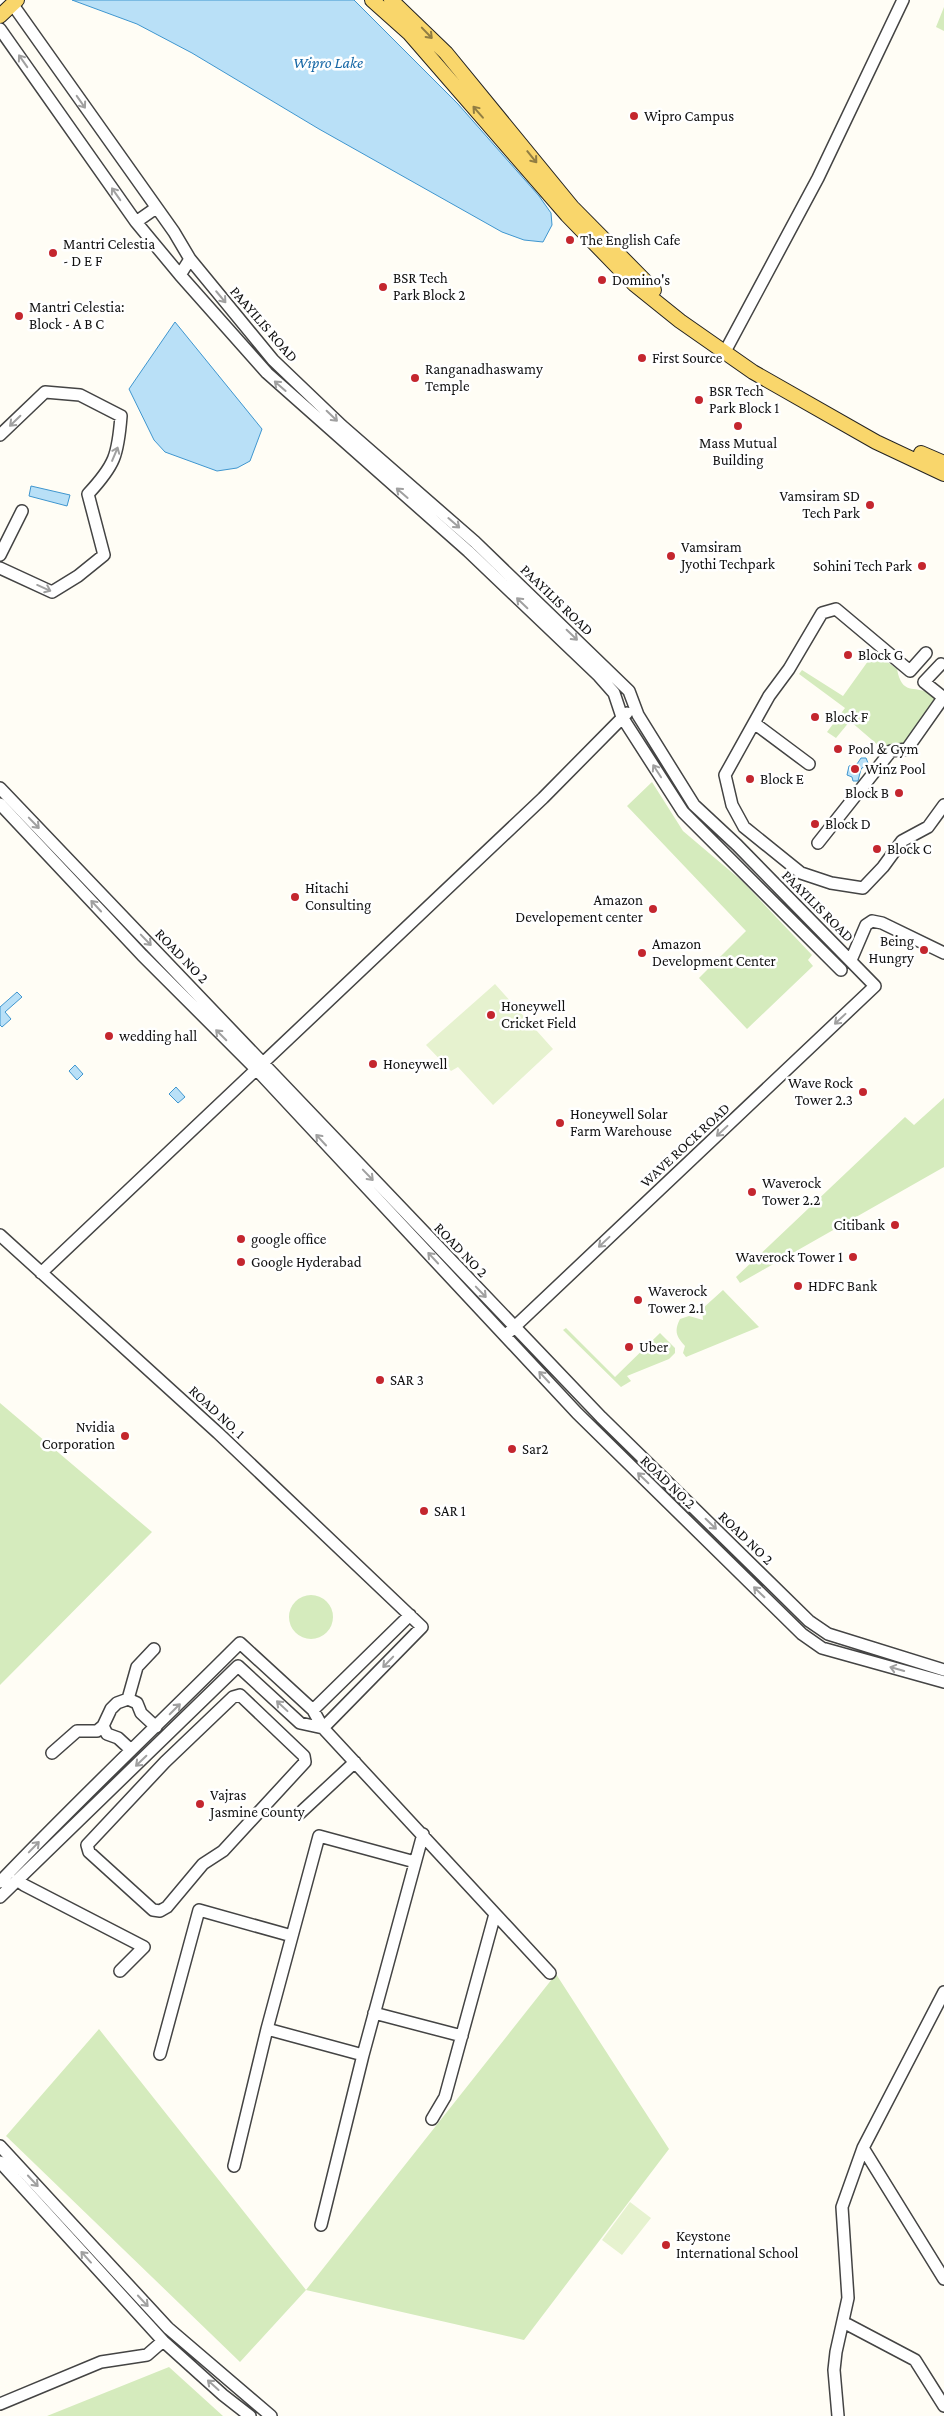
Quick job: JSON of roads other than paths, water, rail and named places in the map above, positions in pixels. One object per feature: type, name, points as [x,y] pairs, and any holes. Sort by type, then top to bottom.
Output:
[{"type":"main road","points":[[372,0],[409,33],[567,215],[634,284],[680,322],[753,372],[876,442],[944,474]]},
{"type":"main road","points":[[391,0],[446,53],[572,207],[661,297],[728,346],[797,390],[862,427],[944,463]]},
{"type":"main road","points":[[0,16],[15,2]]},
{"type":"street","points":[[728,346],[818,178],[903,0]]},
{"type":"street","name":"PAAYILIS ROAD","points":[[15,2],[190,259],[274,360],[342,426],[475,542],[629,691],[635,707],[694,805],[875,986]]},
{"type":"street","name":"PAAYILIS ROAD","points":[[0,29],[136,222],[267,373],[468,551],[599,676],[614,693],[622,717],[683,812],[841,970]]},
{"type":"street","points":[[136,222],[156,208]]},
{"type":"street","points":[[180,275],[190,259]]},
{"type":"street","points":[[0,435],[45,392],[80,395],[121,416],[118,449],[106,475],[88,494],[104,555],[78,576],[52,592],[0,568]]},
{"type":"street","points":[[0,555],[22,511]]},
{"type":"street","points":[[818,843],[892,751],[906,749],[944,698],[836,609],[822,613],[754,723],[725,775],[732,805],[744,827],[801,873],[830,883],[863,888],[883,867],[902,841],[928,827],[944,805]]},
{"type":"street","points":[[910,671],[926,653]]},
{"type":"street","points":[[924,682],[940,664]]},
{"type":"street","points":[[41,1273],[543,798],[622,717],[635,707]]},
{"type":"street","points":[[754,723],[809,764]]},
{"type":"street","name":"ROAD NO 2","points":[[0,788],[260,1066],[577,1413]]},
{"type":"street","name":"ROAD NO 2","points":[[0,804],[142,955],[260,1066],[515,1327],[600,1417],[809,1621],[828,1634],[944,1670]]},
{"type":"street","points":[[683,812],[694,805]]},
{"type":"street","points":[[851,960],[866,925],[872,921],[882,923],[944,953]]},
{"type":"street","name":"WAVE ROCK ROAD","points":[[506,1336],[875,986]]},
{"type":"street","name":"ROAD NO. 1","points":[[0,1235],[218,1433],[422,1627],[323,1728]]},
{"type":"street","name":"ROAD NO.2","points":[[577,1413],[802,1634],[822,1648],[944,1682]]},
{"type":"street","points":[[313,1710],[410,1616]]},
{"type":"street","points":[[0,1882],[240,1643],[313,1710],[323,1728],[550,1973]]},
{"type":"street","points":[[128,1699],[136,1667],[154,1649]]},
{"type":"street","points":[[0,1898],[238,1666],[300,1722],[323,1728]]},
{"type":"street","points":[[240,1695],[304,1756],[305,1762],[223,1851],[202,1864],[167,1907],[160,1911],[153,1910],[89,1852],[87,1845],[173,1754],[233,1697],[240,1695]]},
{"type":"street","points":[[52,1753],[77,1731],[97,1731],[103,1726],[111,1709],[117,1703],[128,1699],[137,1703],[141,1713],[154,1729],[160,1742],[173,1754]]},
{"type":"street","points":[[103,1726],[107,1734],[118,1738],[131,1750]]},
{"type":"street","points":[[171,1732],[185,1743]]},
{"type":"street","points":[[300,1813],[355,1762]]},
{"type":"street","points":[[321,2225],[363,2055],[423,1834]]},
{"type":"street","points":[[234,2166],[267,2029],[320,1836],[416,1862]]},
{"type":"street","points":[[17,1880],[144,1947],[120,1971]]},
{"type":"street","points":[[160,2054],[199,1910],[292,1936]]},
{"type":"street","points":[[432,2119],[445,2097],[496,1914]]},
{"type":"street","points":[[838,2416],[834,2370],[848,2298],[842,2208],[863,2148],[944,1992]]},
{"type":"street","points":[[374,2013],[462,2036]]},
{"type":"street","points":[[267,2029],[363,2055]]},
{"type":"street","points":[[0,2146],[168,2328],[272,2416]]},
{"type":"street","points":[[863,2148],[944,2279]]},
{"type":"street","points":[[0,2162],[163,2341],[250,2416]]},
{"type":"street","points":[[843,2322],[914,2360],[944,2406]]},
{"type":"street","points":[[0,2404],[101,2362],[148,2354],[163,2341]]},
{"type":"water","name":"Wipro Lake","points":[[72,0],[354,0],[458,104],[539,196],[551,213],[552,225],[543,242],[524,240],[502,232],[319,129],[192,53],[137,24]]},
{"type":"water","points":[[175,322],[262,429],[250,461],[237,468],[217,471],[165,452],[154,440],[129,389]]},
{"type":"water","points":[[31,486],[70,495],[67,506],[29,496]]},
{"type":"water","name":"Winz Pool","points":[[861,758],[866,758],[868,763],[861,769],[858,781],[853,781],[852,777],[847,775],[849,766],[857,764]]},
{"type":"water","points":[[17,992],[22,997],[5,1012],[11,1019],[2,1027],[0,1025],[0,1007]]},
{"type":"water","points":[[75,1065],[83,1074],[77,1080],[69,1071]]},
{"type":"water","points":[[176,1087],[185,1097],[178,1103],[169,1094]]},
{"type":"place","name":"Wipro Campus","points":[[634,116]]},
{"type":"place","name":"The English Cafe","points":[[570,240]]},
{"type":"place","name":"Mantri Celestia - D E F","points":[[53,253]]},
{"type":"place","name":"Domino's","points":[[602,280]]},
{"type":"place","name":"BSR Tech Park Block 2","points":[[383,287]]},
{"type":"place","name":"Mantri Celestia: Block - A B C","points":[[19,316]]},
{"type":"place","name":"First Source","points":[[642,358]]},
{"type":"place","name":"Ranganadhaswamy Temple","points":[[415,378]]},
{"type":"place","name":"BSR Tech Park Block 1","points":[[699,400]]},
{"type":"place","name":"Mass Mutual Building","points":[[738,426]]},
{"type":"place","name":"Vamsiram SD Tech Park","points":[[870,505]]},
{"type":"place","name":"Vamsiram Jyothi Techpark","points":[[671,556]]},
{"type":"place","name":"Sohini Tech Park","points":[[922,566]]},
{"type":"place","name":"Block G","points":[[848,655]]},
{"type":"place","name":"Block F","points":[[815,717]]},
{"type":"place","name":"Pool & Gym","points":[[838,749]]},
{"type":"place","name":"Winz Pool","points":[[855,769]]},
{"type":"place","name":"Block E","points":[[750,779]]},
{"type":"place","name":"Block B","points":[[899,793]]},
{"type":"place","name":"Block D","points":[[815,824]]},
{"type":"place","name":"Block C","points":[[877,849]]},
{"type":"place","name":"Hitachi Consulting","points":[[295,897]]},
{"type":"place","name":"Amazon Developement center","points":[[653,909]]},
{"type":"place","name":"Being Hungry","points":[[924,950]]},
{"type":"place","name":"Amazon Development Center","points":[[642,953]]},
{"type":"place","name":"Honeywell Cricket Field","points":[[491,1015]]},
{"type":"place","name":"wedding hall","points":[[109,1036]]},
{"type":"place","name":"Honeywell","points":[[373,1064]]},
{"type":"place","name":"Wave Rock Tower 2.3","points":[[863,1092]]},
{"type":"place","name":"Honeywell Solar Farm Warehouse","points":[[560,1123]]},
{"type":"place","name":"Waverock Tower 2.2","points":[[752,1192]]},
{"type":"place","name":"Citibank","points":[[895,1225]]},
{"type":"place","name":"google office","points":[[241,1239]]},
{"type":"place","name":"Waverock Tower 1","points":[[853,1257]]},
{"type":"place","name":"Google Hyderabad","points":[[241,1262]]},
{"type":"place","name":"HDFC Bank","points":[[798,1286]]},
{"type":"place","name":"Waverock Tower 2.1","points":[[638,1300]]},
{"type":"place","name":"Uber","points":[[629,1347]]},
{"type":"place","name":"SAR 3","points":[[380,1380]]},
{"type":"place","name":"Nvidia Corporation","points":[[125,1436]]},
{"type":"place","name":"Sar2","points":[[512,1449]]},
{"type":"place","name":"SAR 1","points":[[424,1511]]},
{"type":"place","name":"Vajras Jasmine County","points":[[200,1804]]},
{"type":"place","name":"Keystone International School","points":[[666,2245]]}]
